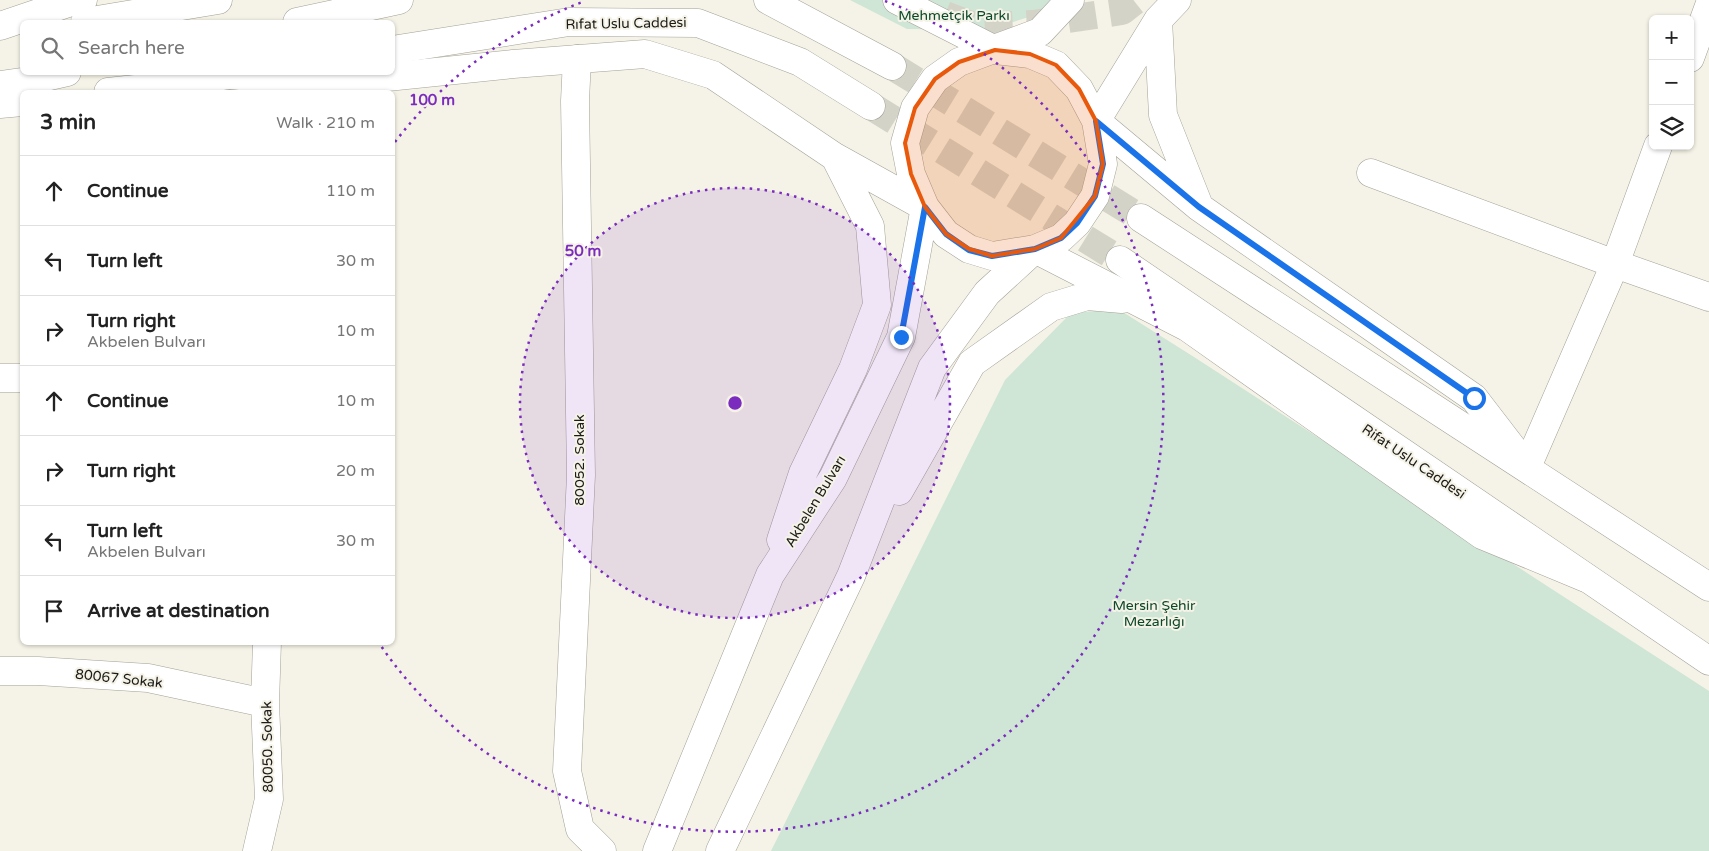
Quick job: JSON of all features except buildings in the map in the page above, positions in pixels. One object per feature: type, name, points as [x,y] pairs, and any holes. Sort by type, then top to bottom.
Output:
[{"type":"main road","points":[[22,20],[71,2],[83,0]]},
{"type":"main road","points":[[97,20],[218,0]]},
{"type":"main road","points":[[306,20],[399,0]]},
{"type":"main road","points":[[768,0],[892,66]]},
{"type":"main road","points":[[897,0],[995,50],[1030,54],[1056,65],[1079,90],[1096,121],[1103,164],[1095,196],[1077,223],[1061,238],[1035,249],[992,256],[969,250],[946,234],[925,207],[911,174],[905,143],[915,108],[935,79],[959,62],[995,50],[1040,32],[1070,0]]},
{"type":"main road","points":[[1096,121],[1158,20],[1177,0]]},
{"type":"main road","points":[[1694,47],[1709,6]]},
{"type":"main road","points":[[1158,20],[1163,115],[1199,207]]},
{"type":"main road","points":[[0,28],[20,21]]},
{"type":"main road","name":"Rıfat Uslu Caddesi","points":[[395,50],[569,22],[698,22],[800,62],[871,106]]},
{"type":"main road","points":[[0,28],[20,28]]},
{"type":"main road","points":[[244,75],[282,86],[644,54],[713,75],[835,157],[925,207]]},
{"type":"main road","name":"80052. Sokak","points":[[577,59],[575,101],[581,475],[567,771],[580,829],[602,851]]},
{"type":"main road","points":[[0,85],[54,75]]},
{"type":"main road","points":[[123,90],[233,75]]},
{"type":"main road","points":[[0,104],[20,102]]},
{"type":"main road","points":[[1096,121],[1199,207],[1474,398],[1527,467]]},
{"type":"main road","points":[[1527,467],[1615,264],[1657,150]]},
{"type":"main road","points":[[770,575],[803,473],[853,370],[877,304],[870,226],[835,157]]},
{"type":"main road","points":[[1371,173],[1615,264],[1709,296]]},
{"type":"main road","name":"Akbelen Bulvarı","points":[[657,851],[770,575],[832,478],[901,337],[925,207]]},
{"type":"main road","points":[[1141,218],[1709,587]]},
{"type":"main road","points":[[1035,249],[1187,327],[1482,535],[1586,578]]},
{"type":"main road","points":[[851,576],[932,368],[987,293],[1035,249]]},
{"type":"main road","name":"Rifat Uslu Caddesi","points":[[1120,260],[1709,661]]},
{"type":"main road","points":[[720,851],[851,576],[972,363],[1050,307],[1087,296],[1133,300]]},
{"type":"main road","points":[[0,378],[20,378]]},
{"type":"main road","name":"80050. Sokak","points":[[257,851],[269,799],[265,703],[267,645]]},
{"type":"main road","name":"80067 Sokak","points":[[0,671],[38,671],[148,678],[265,703]]},
{"type":"highlighted area","points":[[995,50],[1030,54],[1056,65],[1079,89],[1096,121],[1103,164],[1095,196],[1061,238],[1035,249],[992,256],[969,249],[946,234],[925,207],[911,174],[905,143],[915,108],[935,79],[959,62]]},
{"type":"green space","name":"Mehmetçik Parkı","points":[[850,0],[1059,0],[1051,10],[988,30],[907,29]]},
{"type":"green space","name":"Mersin Şehir Mezarlığı","points":[[1118,309],[1709,691],[1709,851],[771,851],[1005,380],[1071,313]]},
{"type":"tunnel","points":[[945,15],[976,27],[1033,24],[1122,11],[1136,0]]},
{"type":"tunnel","points":[[892,66],[1141,218]]},
{"type":"tunnel","points":[[871,106],[1120,260]]},
{"type":"route","points":[[901,337],[925,207],[946,234],[969,250],[992,256],[1035,249],[1061,238],[1077,223],[1095,196],[1103,164],[1096,121],[1199,207],[1474,398]]}]
